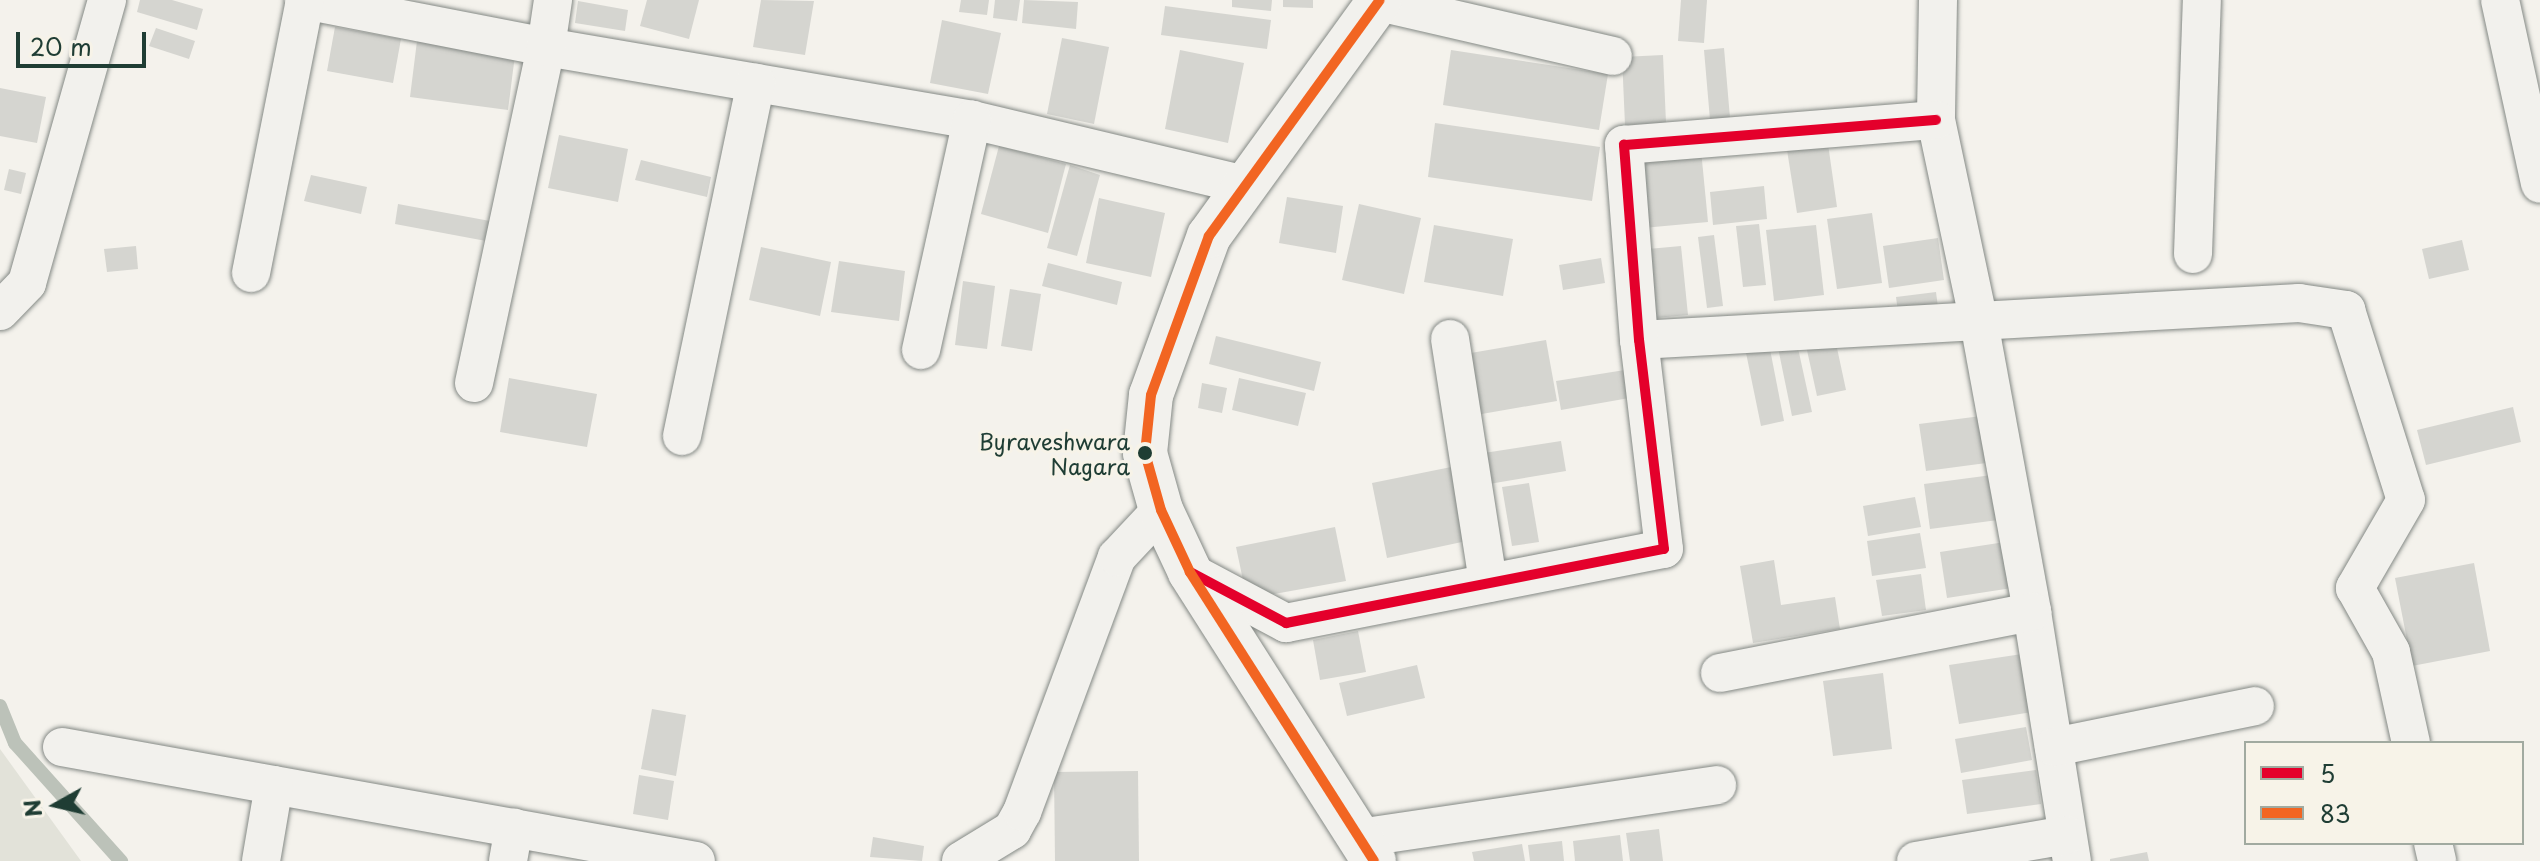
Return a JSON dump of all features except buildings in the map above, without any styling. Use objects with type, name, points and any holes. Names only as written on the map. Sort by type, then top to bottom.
[{"type":"street","points":[[0,311],[27,283],[107,0]]},
{"type":"street","points":[[251,273],[305,0],[546,47],[972,120],[1245,185]]},
{"type":"street","points":[[474,383],[546,47],[553,0]]},
{"type":"street","points":[[1916,861],[2069,848],[2032,612],[1979,322],[1936,120],[1938,0]]},
{"type":"street","points":[[2193,254],[2202,0]]},
{"type":"street","points":[[2500,0],[2540,184]]},
{"type":"street","points":[[1613,56],[1379,1],[1209,236],[1151,395],[1145,453],[1161,510],[1190,572],[1367,849],[1717,785]]},
{"type":"street","points":[[682,436],[756,83]]},
{"type":"street","points":[[921,350],[972,120]]},
{"type":"street","points":[[1190,572],[1286,623],[1664,549],[1639,340],[1624,145],[1936,120]]},
{"type":"street","points":[[1639,340],[2299,303],[2346,310],[2406,500],[2355,588],[2391,652],[2411,741]]},
{"type":"street","points":[[1450,339],[1488,583]]},
{"type":"street","points":[[961,861],[1015,846],[1022,812],[1117,557],[1161,510]]},
{"type":"street","points":[[1720,673],[2032,612]]},
{"type":"street","points":[[2054,747],[2255,706]]},
{"type":"street","points":[[62,747],[274,785],[511,845],[696,861]]},
{"type":"street","points":[[261,861],[274,785]]},
{"type":"shaded area","points":[[0,749],[81,861],[0,861]]},
{"type":"waterway","points":[[0,706],[15,743],[121,861]]},
{"type":"transit line","name":"83","points":[[1374,861],[1190,572],[1161,510],[1145,453],[1151,395],[1209,236],[1380,0]]},
{"type":"transit line","name":"5","points":[[1190,572],[1286,623],[1664,549],[1639,340],[1624,145],[1936,120]]},
{"type":"place","name":"Byraveshwara Nagara","points":[[1145,453]]}]
